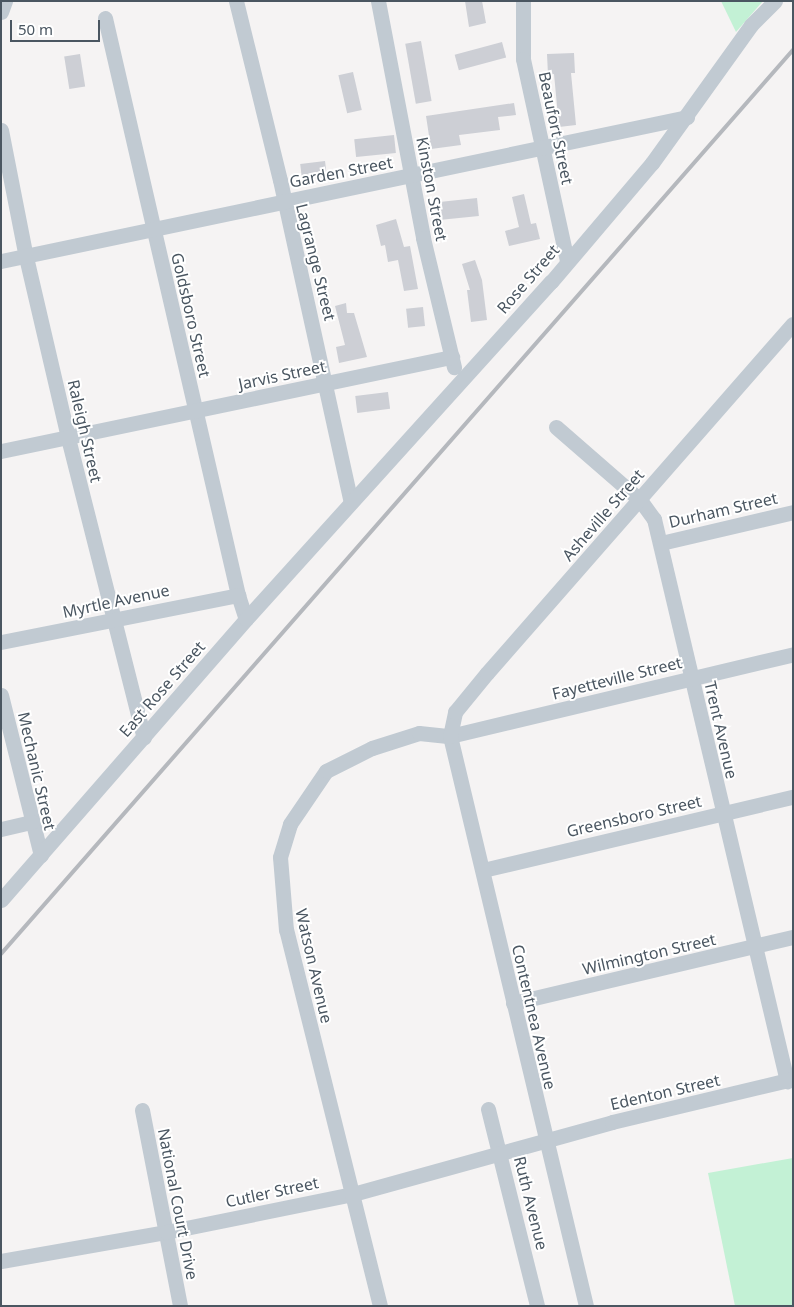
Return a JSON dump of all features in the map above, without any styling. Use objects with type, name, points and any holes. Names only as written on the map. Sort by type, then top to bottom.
[{"type":"street","points":[[1,12],[5,1]]},
{"type":"street","name":"Lagrange Street","points":[[236,1],[352,502]]},
{"type":"street","name":"Kinston Street","points":[[378,1],[411,176],[458,382]]},
{"type":"street","name":"Beaufort Street","points":[[523,1],[523,59],[567,261]]},
{"type":"street","name":"Rose Street","points":[[352,502],[640,178],[759,15],[775,1]]},
{"type":"street","name":"Goldsboro Street","points":[[105,18],[238,595],[246,618]]},
{"type":"street","name":"Garden Street","points":[[1,261],[283,201],[542,149],[686,117]]},
{"type":"street","name":"Raleigh Street","points":[[1,130],[26,257],[68,438],[112,619],[144,738]]},
{"type":"street","name":"Asheville Street","points":[[450,736],[455,712],[487,673],[793,324]]},
{"type":"street","name":"Jarvis Street","points":[[1,451],[196,412],[452,357]]},
{"type":"street","name":"Trent Avenue","points":[[556,427],[640,500],[654,519],[755,947],[790,1080]]},
{"type":"street","name":"East Rose Street","points":[[1,900],[144,738],[246,618],[352,502]]},
{"type":"street","name":"Durham Street","points":[[661,543],[793,512]]},
{"type":"street","name":"Myrtle Avenue","points":[[1,642],[238,595]]},
{"type":"street","name":"Fayetteville Street","points":[[450,736],[793,654]]},
{"type":"street","name":"Mechanic Street","points":[[1,695],[41,855]]},
{"type":"street","name":"Watson Avenue","points":[[380,1306],[286,930],[280,857],[290,824],[326,771],[372,748],[419,733],[450,736]]},
{"type":"street","name":"Contentnea Avenue","points":[[450,736],[586,1306]]},
{"type":"street","name":"Greensboro Street","points":[[483,870],[793,798]]},
{"type":"street","points":[[1,829],[32,822]]},
{"type":"street","name":"Wilmington Street","points":[[513,1004],[793,937]]},
{"type":"street","name":"Edenton Street","points":[[546,1142],[612,1122],[790,1080]]},
{"type":"street","name":"Ruth Avenue","points":[[488,1109],[537,1306]]},
{"type":"street","name":"National Court Drive","points":[[142,1110],[180,1306]]},
{"type":"street","name":"Cutler Street","points":[[1,1261],[166,1232],[353,1194],[500,1152],[546,1142]]},
{"type":"green space","points":[[721,1],[763,1],[736,32]]},
{"type":"green space","points":[[793,1158],[793,1306],[735,1306],[708,1173]]},
{"type":"building","points":[[465,1],[482,1],[486,23],[469,27]]},
{"type":"building","points":[[421,41],[432,101],[416,104],[405,44]]},
{"type":"building","points":[[502,42],[506,57],[459,70],[455,55]]},
{"type":"building","points":[[574,53],[575,73],[571,73],[576,125],[559,127],[554,74],[548,75],[547,54]]},
{"type":"building","points":[[80,54],[85,87],[69,89],[64,57]]},
{"type":"building","points":[[353,72],[362,110],[347,113],[338,75]]},
{"type":"building","points":[[514,103],[516,115],[498,117],[500,130],[459,135],[461,145],[431,149],[426,116]]},
{"type":"building","points":[[394,135],[396,153],[356,157],[354,139]]},
{"type":"building","points":[[325,161],[327,177],[302,180],[300,164]]},
{"type":"building","points":[[524,194],[531,224],[536,223],[540,239],[509,246],[505,231],[519,227],[512,197]]},
{"type":"building","points":[[477,198],[479,216],[439,220],[437,202]]},
{"type":"building","points":[[396,219],[404,247],[410,246],[418,289],[404,291],[398,260],[388,262],[385,245],[381,246],[376,225]]},
{"type":"building","points":[[475,260],[482,280],[487,320],[471,322],[467,290],[470,290],[462,264]]},
{"type":"building","points":[[346,303],[347,313],[354,313],[367,357],[339,363],[336,347],[345,345],[335,306]]},
{"type":"building","points":[[423,307],[425,326],[408,328],[406,309]]},
{"type":"building","points":[[388,392],[390,409],[357,413],[355,396]]},
{"type":"railway","points":[[1,954],[793,50]]}]
